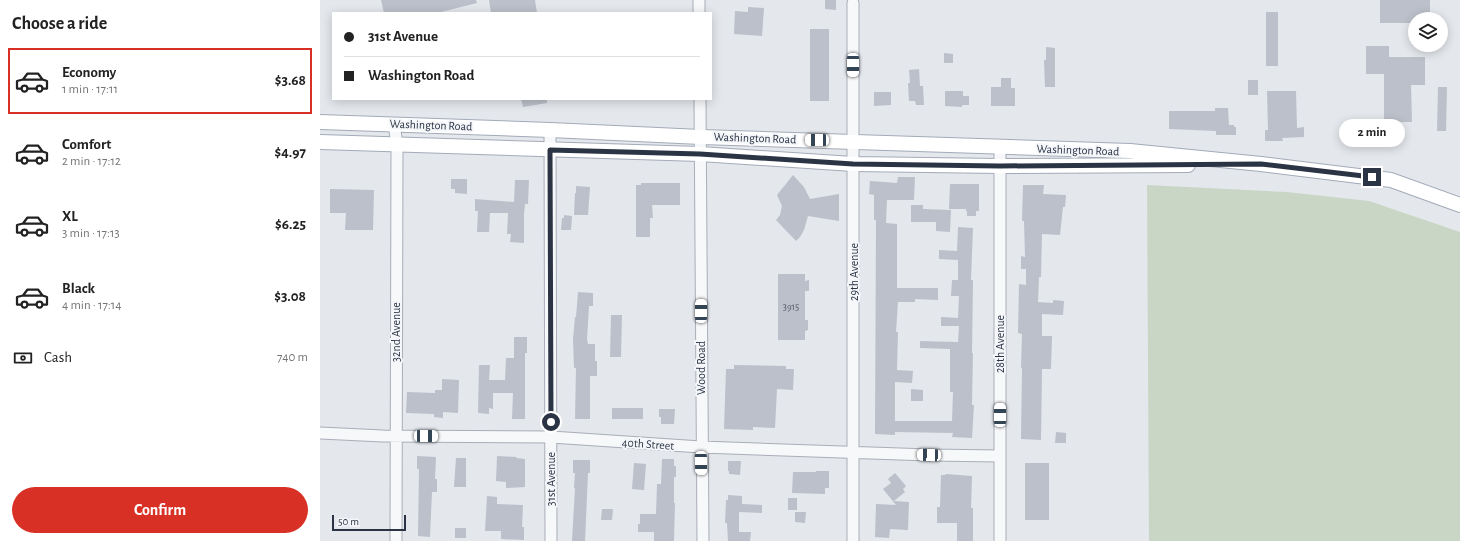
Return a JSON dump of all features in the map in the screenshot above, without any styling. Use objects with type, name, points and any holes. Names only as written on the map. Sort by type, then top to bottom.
[{"type":"main road","name":"Washington Road","points":[[323,122],[701,137],[1130,151],[1261,164],[1391,180],[1460,205]]},
{"type":"main road","points":[[323,122],[323,142]]},
{"type":"main road","name":"Washington Road","points":[[323,142],[700,154],[853,164],[1000,166],[1261,164]]},
{"type":"street","points":[[698,0],[699,12]]},
{"type":"street","name":"29th Avenue","points":[[853,3],[853,541]]},
{"type":"street","name":"Wood Road","points":[[700,100],[701,447],[703,541]]},
{"type":"street","name":"32nd Avenue","points":[[394,124],[397,145],[396,541]]},
{"type":"street","name":"31st Avenue","points":[[550,130],[551,541]]},
{"type":"street","name":"28th Avenue","points":[[1000,147],[1000,541]]},
{"type":"street","name":"40th Street","points":[[320,433],[396,436],[551,437],[701,447],[1000,456]]},
{"type":"green space","points":[[1147,185],[1287,192],[1369,201],[1460,232],[1460,541],[1149,541]]},
{"type":"building","points":[[381,0],[476,0],[477,3],[441,12],[384,12]]},
{"type":"building","points":[[489,0],[535,0],[537,12],[491,12]]},
{"type":"building","points":[[825,0],[836,0],[836,10],[825,9]]},
{"type":"building","points":[[1380,0],[1430,0],[1430,12],[1408,12],[1408,23],[1380,23]]},
{"type":"building","points":[[748,7],[764,8],[762,36],[734,34],[735,11],[748,12]]},
{"type":"building","points":[[1266,12],[1278,12],[1278,66],[1266,66]]},
{"type":"building","points":[[810,29],[829,29],[829,101],[810,101]]},
{"type":"building","points":[[1366,46],[1389,46],[1389,57],[1425,57],[1425,85],[1411,85],[1412,122],[1384,122],[1384,74],[1366,74]]},
{"type":"building","points":[[1046,47],[1055,48],[1055,87],[1045,87],[1044,60],[1046,60]]},
{"type":"building","points":[[944,53],[953,54],[953,63],[944,63]]},
{"type":"building","points":[[919,69],[920,86],[923,86],[924,105],[916,105],[915,101],[909,101],[909,70]]},
{"type":"building","points":[[1001,78],[1011,78],[1011,88],[1015,88],[1015,106],[991,106],[991,87],[1001,87]]},
{"type":"building","points":[[1248,80],[1258,80],[1258,95],[1248,95]]},
{"type":"building","points":[[1438,87],[1447,87],[1446,131],[1437,131]]},
{"type":"building","points":[[945,91],[963,91],[963,96],[969,96],[969,105],[962,105],[962,107],[945,106]]},
{"type":"building","points":[[1267,91],[1296,91],[1297,128],[1304,127],[1304,137],[1282,138],[1283,141],[1265,141],[1265,130],[1268,130]]},
{"type":"building","points":[[874,92],[891,92],[891,105],[874,106]]},
{"type":"building","points":[[521,100],[547,100],[547,103],[523,107]]},
{"type":"building","points":[[1215,108],[1228,108],[1229,125],[1234,125],[1234,127],[1236,127],[1236,135],[1216,135],[1216,131],[1169,129],[1169,111],[1215,111]]},
{"type":"building","points":[[793,175],[804,187],[810,199],[839,194],[839,221],[808,216],[804,230],[796,241],[776,220],[780,215],[782,206],[777,195]]},
{"type":"building","points":[[898,177],[915,177],[914,200],[887,200],[886,223],[897,224],[897,288],[938,288],[938,300],[915,299],[915,302],[898,302],[896,332],[898,332],[897,370],[913,371],[912,383],[895,382],[895,421],[952,421],[953,392],[950,392],[950,349],[920,348],[920,341],[958,342],[959,326],[941,326],[941,317],[958,318],[959,296],[951,296],[952,280],[958,280],[958,260],[939,259],[939,250],[957,251],[958,227],[973,228],[971,280],[973,280],[972,405],[974,405],[972,438],[952,437],[953,433],[895,432],[895,435],[875,434],[876,220],[874,220],[874,195],[869,194],[870,181],[897,183]]},
{"type":"building","points":[[451,179],[467,179],[467,194],[455,193],[455,189],[451,189]]},
{"type":"building","points":[[515,180],[529,180],[528,204],[525,204],[524,214],[524,243],[510,242],[511,234],[507,234],[508,213],[490,213],[489,232],[477,232],[478,211],[475,211],[475,199],[514,202]]},
{"type":"building","points":[[641,183],[680,183],[680,205],[652,205],[653,218],[650,218],[650,237],[636,237],[636,185],[641,185]]},
{"type":"building","points":[[950,184],[979,184],[979,211],[976,211],[976,216],[967,216],[966,209],[949,209]]},
{"type":"building","points":[[1023,185],[1044,185],[1043,194],[1066,195],[1060,235],[1042,234],[1041,277],[1039,277],[1038,302],[1053,303],[1053,300],[1064,301],[1063,315],[1042,314],[1042,336],[1052,336],[1051,369],[1042,369],[1041,440],[1021,439],[1022,334],[1018,333],[1019,284],[1026,285],[1026,269],[1021,269],[1021,256],[1025,257],[1024,221],[1022,221]]},
{"type":"building","points":[[576,186],[590,187],[588,215],[574,215]]},
{"type":"building","points":[[330,189],[374,190],[373,230],[345,230],[346,213],[330,213]]},
{"type":"building","points":[[911,205],[923,205],[923,209],[951,210],[950,232],[936,231],[936,222],[911,222]]},
{"type":"building","points":[[564,215],[572,216],[571,230],[561,230],[562,218],[564,218]]},
{"type":"building","points":[[778,274],[805,274],[805,281],[809,280],[809,291],[805,291],[805,320],[808,320],[808,330],[805,331],[805,340],[778,340]]},
{"type":"building","points":[[578,292],[593,293],[593,306],[589,306],[587,339],[588,344],[595,344],[597,376],[590,376],[590,419],[575,419],[576,368],[574,368],[573,339]]},
{"type":"building","points":[[611,315],[622,315],[621,357],[610,357]]},
{"type":"building","points":[[514,337],[527,337],[527,353],[525,353],[525,419],[512,419],[513,393],[493,393],[493,409],[489,408],[489,414],[478,413],[479,365],[490,365],[489,380],[505,380],[506,358],[514,358]]},
{"type":"building","points":[[734,365],[786,366],[786,369],[794,369],[793,390],[777,389],[775,428],[753,427],[753,430],[724,429],[726,369],[734,369]]},
{"type":"building","points":[[442,379],[459,380],[458,413],[443,412],[443,418],[434,417],[434,414],[406,413],[407,392],[435,393],[435,390],[442,390]]},
{"type":"building","points":[[911,389],[923,390],[923,401],[911,401]]},
{"type":"building","points":[[612,408],[643,408],[643,419],[612,419]]},
{"type":"building","points":[[659,409],[675,409],[674,424],[661,424]]},
{"type":"building","points":[[1056,432],[1066,433],[1066,443],[1055,443]]},
{"type":"building","points":[[417,456],[436,457],[435,479],[437,479],[437,492],[432,492],[430,537],[418,536],[419,469],[417,469]]},
{"type":"building","points":[[497,456],[525,459],[525,487],[506,488],[506,482],[496,481]]},
{"type":"building","points":[[456,458],[466,458],[466,487],[454,487]]},
{"type":"building","points":[[662,459],[674,459],[674,466],[676,466],[676,477],[674,477],[674,541],[654,541],[654,532],[638,532],[640,514],[656,514],[657,484],[661,484]]},
{"type":"building","points":[[573,460],[590,460],[585,541],[572,541],[575,488]]},
{"type":"building","points":[[728,461],[741,461],[740,475],[729,474]]},
{"type":"building","points":[[634,463],[646,464],[644,490],[632,489]]},
{"type":"building","points":[[1025,463],[1049,463],[1049,520],[1025,520]]},
{"type":"building","points":[[829,471],[829,488],[825,488],[825,494],[792,493],[793,472]]},
{"type":"building","points":[[895,473],[906,486],[903,489],[905,492],[894,501],[909,502],[908,530],[890,529],[889,538],[875,537],[876,504],[896,505],[883,489],[891,483],[888,479]]},
{"type":"building","points":[[941,475],[972,476],[971,508],[973,508],[973,541],[957,541],[957,523],[937,523],[937,507],[940,507]]},
{"type":"building","points":[[728,495],[742,496],[742,504],[762,505],[762,513],[739,512],[739,532],[751,532],[750,541],[728,541],[727,523],[725,523],[726,500],[728,500]]},
{"type":"building","points":[[487,496],[497,497],[497,504],[523,505],[522,527],[524,527],[524,540],[501,539],[501,531],[485,531]]},
{"type":"building","points":[[788,498],[797,498],[797,510],[788,510]]},
{"type":"building","points":[[602,509],[613,509],[612,520],[601,520]]},
{"type":"building","points":[[795,512],[806,512],[805,523],[795,522]]},
{"type":"building","points":[[455,528],[466,528],[466,538],[455,538]]},
{"type":"route","points":[[551,422],[550,150],[700,154],[853,164],[1000,166],[1261,164],[1372,177]]}]
